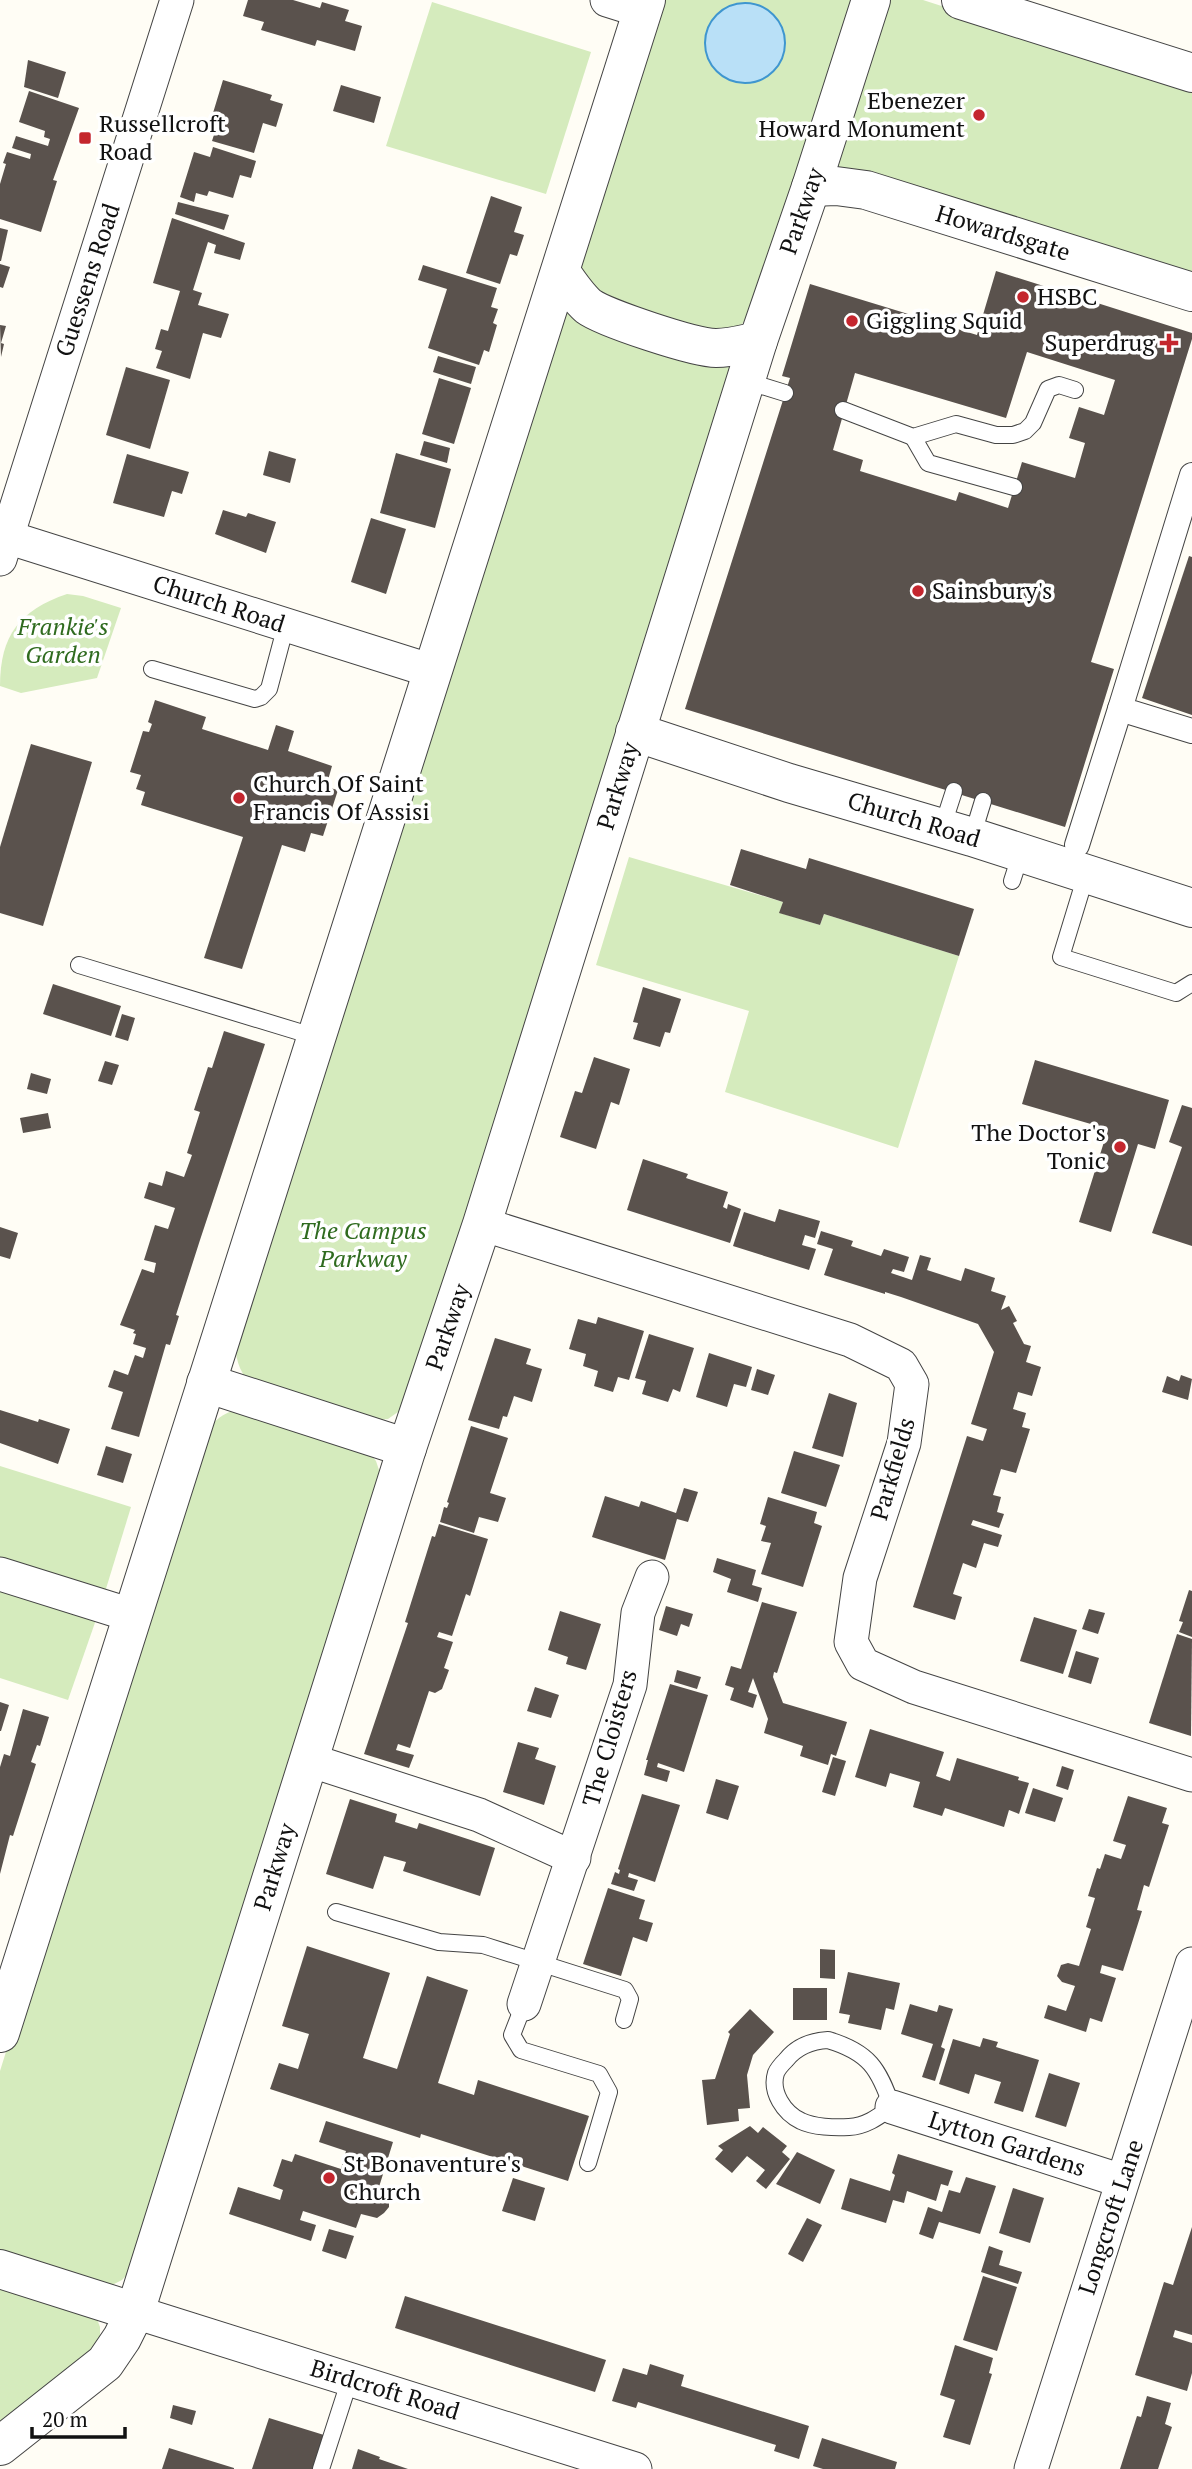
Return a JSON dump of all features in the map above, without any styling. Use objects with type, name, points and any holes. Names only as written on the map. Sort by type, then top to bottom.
[{"type":"street","name":"Guessens Road","points":[[4,548],[177,0]]},
{"type":"street","points":[[0,2033],[644,6],[607,0]]},
{"type":"street","name":"Parkway","points":[[0,2446],[105,2363],[135,2312],[407,1448],[482,1224],[758,341],[871,0]]},
{"type":"street","points":[[961,0],[1192,73]]},
{"type":"street","name":"Howardsgate","points":[[811,187],[836,186],[866,190],[1192,292]]},
{"type":"street","points":[[561,272],[577,295],[589,307],[604,315],[699,346],[733,346],[758,341]]},
{"type":"street","points":[[1081,860],[1120,709],[1192,475]]},
{"type":"street","name":"Church Road","points":[[4,548],[286,625],[432,671]]},
{"type":"street","points":[[1120,709],[1192,731]]},
{"type":"street","name":"Church Road","points":[[635,732],[789,783],[957,832],[1016,867],[1081,860],[1191,904]]},
{"type":"street","name":"Parkfields","points":[[482,1224],[850,1340],[901,1365],[912,1384],[904,1443],[860,1578],[854,1612],[851,1642],[863,1664],[914,1687],[1192,1775]]},
{"type":"street","points":[[206,1382],[407,1448]]},
{"type":"street","points":[[0,1574],[131,1615]]},
{"type":"street","name":"The Cloisters","points":[[524,2004],[630,1685],[638,1614],[652,1577]]},
{"type":"street","points":[[309,1760],[479,1815],[574,1858]]},
{"type":"street","name":"Longcroft Lane","points":[[1031,2469],[1192,1964]]},
{"type":"street","name":"Lytton Gardens","points":[[892,2108],[1122,2181]]},
{"type":"street","points":[[0,2270],[135,2312]]},
{"type":"street","name":"Birdcroft Road","points":[[135,2312],[635,2469]]},
{"type":"lane","points":[[746,381],[785,393]]},
{"type":"lane","points":[[843,410],[912,436],[956,424],[996,435],[1013,436],[1025,431],[1033,423],[1048,389],[1059,385],[1075,390]]},
{"type":"lane","points":[[912,436],[928,463],[1014,487]]},
{"type":"lane","points":[[152,669],[255,699],[269,689],[286,625]]},
{"type":"lane","points":[[954,791],[957,832]]},
{"type":"lane","points":[[957,832],[983,801]]},
{"type":"lane","points":[[1081,860],[1061,957],[1176,993],[1192,984]]},
{"type":"lane","points":[[79,965],[316,1037]]},
{"type":"lane","points":[[337,1912],[439,1942],[483,1945],[625,1990],[630,1999],[624,2020]]},
{"type":"lane","points":[[524,2004],[512,2035],[521,2050],[599,2074],[609,2092],[587,2163]]},
{"type":"lane","points":[[828,2040],[840,2043],[873,2063],[892,2108],[871,2122],[850,2127],[802,2122],[785,2110],[775,2091],[776,2072],[792,2053],[812,2041],[828,2040]]},
{"type":"lane","points":[[321,2469],[350,2379]]},
{"type":"green space","points":[[660,0],[855,0],[757,305],[742,324],[726,333],[605,303],[579,265]]},
{"type":"green space","points":[[887,0],[923,0],[1192,87],[1192,283],[829,174]]},
{"type":"green space","points":[[432,2],[591,52],[546,194],[386,146]]},
{"type":"green space","name":"The Campus Parkway","points":[[560,309],[738,361],[405,1407],[388,1419],[367,1421],[251,1385],[238,1363],[235,1338]]},
{"type":"green space","name":"Frankie's Garden","points":[[67,594],[121,608],[97,678],[21,693],[0,686],[4,652],[16,627],[37,608]]},
{"type":"green space","points":[[629,857],[783,902],[780,913],[820,925],[824,914],[959,956],[898,1148],[725,1092],[749,1011],[596,965]]},
{"type":"green space","points":[[235,1410],[367,1450],[376,1461],[382,1479],[136,2265],[122,2280],[110,2286],[0,2257],[0,2071],[197,1445],[213,1423]]},
{"type":"green space","points":[[0,1466],[131,1507],[105,1592],[0,1567]]},
{"type":"green space","points":[[0,1580],[98,1614],[68,1700],[0,1678]]},
{"type":"green space","points":[[0,2282],[97,2319],[100,2327],[100,2347],[0,2428]]},
{"type":"water","points":[[745,3],[760,6],[773,15],[782,28],[785,43],[782,58],[773,71],[760,80],[745,83],[730,80],[717,71],[708,58],[705,43],[708,28],[717,15],[730,6]]},
{"type":"building","points":[[248,0],[293,0],[320,8],[322,2],[349,10],[345,21],[362,26],[355,51],[317,40],[315,46],[261,30],[264,22],[243,16]]},
{"type":"building","points":[[28,60],[66,72],[58,98],[24,87]]},
{"type":"building","points":[[223,80],[272,95],[270,100],[283,104],[276,127],[263,123],[254,153],[212,141],[220,116],[213,113]]},
{"type":"building","points":[[341,85],[381,97],[374,123],[333,111]]},
{"type":"building","points":[[29,91],[79,108],[53,180],[57,181],[41,232],[0,219],[0,184],[7,152],[30,159],[31,154],[12,148],[16,136],[48,146],[50,139],[44,137],[45,131],[19,122]]},
{"type":"building","points":[[213,147],[256,161],[251,178],[240,175],[233,198],[209,191],[207,196],[196,193],[194,202],[180,197],[194,152],[210,157]]},
{"type":"building","points":[[491,196],[522,207],[514,232],[524,235],[517,256],[510,254],[500,284],[466,273]]},
{"type":"building","points":[[178,202],[229,215],[224,230],[175,214]]},
{"type":"building","points":[[172,218],[245,243],[240,260],[214,253],[216,245],[208,242],[193,290],[202,293],[198,305],[229,314],[221,338],[203,333],[190,379],[156,368],[162,351],[155,349],[161,329],[168,331],[180,291],[153,283]]},
{"type":"building","points":[[0,228],[8,230],[1,261],[0,261]]},
{"type":"building","points":[[0,264],[10,267],[3,288],[0,287]]},
{"type":"building","points":[[423,265],[497,288],[491,307],[498,309],[493,323],[497,325],[489,352],[484,350],[479,365],[428,348],[447,289],[418,280]]},
{"type":"building","name":"Sainsbury's","points":[[996,271],[1192,333],[1091,662],[1114,669],[1065,827],[685,709],[790,378],[782,376],[810,284],[977,335]],"holes":[[[1027,352],[1115,380],[1104,415],[1079,407],[1069,438],[1085,443],[1075,478],[1022,462],[1008,508],[959,492],[956,501],[860,471],[863,460],[833,450],[855,373],[1006,418]]]},
{"type":"building","points":[[0,325],[6,326],[1,343],[4,344],[1,357]]},
{"type":"building","points":[[438,356],[476,367],[471,384],[433,372]]},
{"type":"building","points":[[126,367],[170,380],[150,449],[106,435]]},
{"type":"building","points":[[439,378],[471,388],[454,444],[422,434]]},
{"type":"building","points":[[424,441],[450,448],[447,463],[420,455]]},
{"type":"building","points":[[269,451],[296,459],[290,483],[263,475]]},
{"type":"building","points":[[396,453],[451,469],[435,528],[380,513]]},
{"type":"building","points":[[127,454],[189,472],[182,494],[172,491],[164,517],[113,503]]},
{"type":"building","points":[[223,510],[246,517],[248,513],[276,522],[266,553],[215,534]]},
{"type":"building","points":[[371,518],[406,529],[386,594],[351,582]]},
{"type":"building","points":[[1189,556],[1192,557],[1192,715],[1142,698]]},
{"type":"building","name":"Church Of Saint Francis Of Assisi","points":[[155,700],[206,717],[202,729],[268,750],[276,725],[294,731],[288,751],[332,766],[326,787],[338,790],[323,836],[311,833],[305,852],[282,845],[242,969],[204,958],[243,837],[141,805],[145,792],[136,789],[141,775],[130,772],[143,731],[149,732],[152,724],[148,722]]},
{"type":"building","points":[[31,744],[92,762],[43,926],[0,913],[0,847]]},
{"type":"building","points":[[741,849],[806,869],[809,858],[974,909],[959,956],[824,914],[820,925],[779,913],[783,902],[730,885]]},
{"type":"building","points":[[53,984],[121,1006],[111,1036],[43,1014]]},
{"type":"building","points":[[643,987],[681,999],[670,1033],[665,1032],[660,1047],[633,1039],[638,1023],[633,1022]]},
{"type":"building","points":[[122,1014],[135,1018],[128,1041],[115,1037]]},
{"type":"building","points":[[224,1031],[265,1044],[176,1315],[179,1316],[170,1345],[166,1344],[139,1437],[111,1429],[123,1392],[108,1387],[114,1370],[128,1375],[135,1355],[143,1358],[146,1348],[133,1344],[135,1330],[120,1325],[142,1269],[154,1273],[156,1263],[144,1260],[155,1225],[168,1229],[175,1208],[144,1198],[149,1182],[162,1186],[166,1171],[184,1177],[192,1155],[187,1153],[200,1112],[194,1110],[208,1067],[212,1068]]},
{"type":"building","points":[[594,1057],[630,1069],[619,1105],[611,1102],[596,1149],[560,1137],[575,1091],[582,1093]]},
{"type":"building","name":"The Doctor's Tonic","points":[[1035,1060],[1169,1100],[1155,1149],[1138,1144],[1111,1232],[1079,1222],[1108,1129],[1022,1104]]},
{"type":"building","points":[[105,1061],[119,1065],[112,1085],[98,1081]]},
{"type":"building","points":[[31,1073],[51,1079],[47,1094],[27,1089]]},
{"type":"building","points":[[1182,1105],[1192,1108],[1192,1246],[1152,1233],[1182,1147],[1169,1142]]},
{"type":"building","points":[[48,1113],[51,1128],[23,1133],[20,1118]]},
{"type":"building","points":[[643,1159],[688,1174],[686,1178],[728,1192],[723,1207],[727,1209],[728,1204],[741,1209],[730,1243],[627,1210]]},
{"type":"building","points":[[779,1209],[820,1221],[815,1238],[805,1235],[802,1245],[816,1249],[809,1270],[733,1246],[744,1212],[775,1222]]},
{"type":"building","points":[[0,1227],[18,1233],[10,1259],[0,1256]]},
{"type":"building","points":[[821,1231],[853,1241],[851,1246],[881,1256],[884,1249],[909,1257],[904,1272],[893,1269],[891,1273],[912,1280],[920,1255],[931,1258],[927,1270],[961,1281],[965,1268],[995,1278],[991,1291],[1006,1296],[1001,1310],[1009,1306],[1017,1321],[1013,1323],[1024,1344],[1031,1346],[1026,1362],[1041,1367],[1032,1396],[1018,1392],[1013,1409],[1026,1413],[1022,1427],[1030,1429],[1016,1473],[1001,1469],[993,1495],[1001,1497],[997,1512],[1004,1514],[999,1528],[973,1520],[971,1525],[1002,1535],[998,1547],[984,1543],[976,1568],[963,1563],[953,1594],[962,1597],[955,1620],[913,1607],[967,1436],[983,1441],[987,1429],[971,1424],[994,1352],[978,1324],[901,1297],[824,1275],[833,1249],[817,1244]]},
{"type":"building","points":[[598,1317],[644,1331],[629,1380],[618,1377],[613,1392],[594,1386],[598,1371],[583,1366],[586,1354],[569,1349],[578,1319],[596,1324]]},
{"type":"building","points":[[649,1334],[694,1348],[680,1392],[673,1389],[668,1402],[642,1394],[646,1381],[635,1378]]},
{"type":"building","points":[[495,1338],[531,1349],[526,1364],[542,1369],[532,1402],[514,1396],[507,1417],[503,1416],[499,1429],[468,1420]]},
{"type":"building","points":[[709,1353],[752,1367],[746,1387],[734,1384],[727,1407],[696,1397]]},
{"type":"building","points":[[757,1369],[775,1375],[768,1395],[751,1390]]},
{"type":"building","points":[[1181,1375],[1192,1379],[1188,1400],[1162,1392],[1167,1376],[1179,1381]]},
{"type":"building","points":[[829,1393],[857,1403],[843,1457],[812,1448]]},
{"type":"building","points":[[0,1410],[70,1429],[58,1464],[0,1443]]},
{"type":"building","points":[[471,1426],[508,1438],[490,1493],[506,1498],[498,1522],[479,1517],[474,1533],[440,1522],[444,1507],[447,1508],[449,1503],[447,1502]]},
{"type":"building","points":[[106,1446],[132,1454],[123,1483],[97,1475]]},
{"type":"building","points":[[794,1451],[840,1465],[826,1507],[781,1493]]},
{"type":"building","points":[[684,1488],[698,1492],[688,1522],[677,1519],[665,1560],[592,1537],[605,1496],[639,1507],[641,1501],[676,1513]]},
{"type":"building","points":[[768,1497],[817,1512],[814,1523],[822,1526],[803,1587],[761,1574],[771,1543],[761,1541],[766,1526],[760,1524]]},
{"type":"building","points":[[439,1524],[488,1539],[470,1596],[466,1594],[452,1636],[439,1632],[437,1637],[453,1642],[444,1668],[449,1670],[442,1689],[435,1693],[429,1691],[410,1748],[398,1744],[396,1750],[414,1755],[409,1768],[364,1754],[408,1623],[405,1622],[432,1536],[435,1537]]},
{"type":"building","points":[[717,1558],[756,1570],[752,1585],[762,1588],[758,1602],[727,1592],[731,1579],[713,1572]]},
{"type":"building","points":[[1189,1590],[1192,1591],[1192,1637],[1179,1632],[1183,1622],[1179,1621]]},
{"type":"building","points":[[762,1602],[797,1612],[777,1673],[774,1672],[773,1677],[783,1703],[847,1722],[836,1756],[831,1754],[828,1765],[800,1756],[803,1746],[764,1733],[768,1719],[753,1678],[748,1692],[757,1695],[753,1708],[730,1700],[734,1688],[725,1685],[731,1666],[741,1669]]},
{"type":"building","points":[[666,1606],[693,1614],[689,1627],[681,1624],[677,1636],[659,1630]]},
{"type":"building","points":[[1089,1609],[1105,1613],[1098,1634],[1082,1629]]},
{"type":"building","points":[[560,1611],[601,1624],[586,1670],[566,1664],[568,1657],[548,1650]]},
{"type":"building","points":[[1034,1617],[1077,1630],[1063,1674],[1020,1661]]},
{"type":"building","points":[[1177,1634],[1192,1639],[1191,1736],[1149,1723]]},
{"type":"building","points":[[1076,1651],[1099,1658],[1091,1684],[1068,1677]]},
{"type":"building","points":[[677,1670],[701,1677],[697,1689],[674,1682]]},
{"type":"building","points":[[670,1684],[708,1695],[684,1772],[658,1763],[657,1767],[670,1771],[667,1782],[644,1775],[646,1760]]},
{"type":"building","points":[[535,1687],[559,1695],[551,1718],[527,1711]]},
{"type":"building","points":[[0,1702],[9,1705],[1,1731],[0,1731]]},
{"type":"building","points":[[23,1709],[49,1717],[40,1746],[37,1745],[31,1762],[36,1764],[13,1836],[10,1835],[0,1874],[0,1767],[4,1754],[10,1756]]},
{"type":"building","points":[[870,1729],[944,1752],[936,1776],[950,1781],[957,1758],[1019,1777],[1018,1780],[1029,1783],[1019,1814],[1009,1810],[1004,1827],[945,1808],[942,1816],[913,1807],[920,1782],[890,1773],[886,1787],[855,1777]]},
{"type":"building","points":[[518,1742],[539,1748],[535,1759],[556,1766],[544,1805],[503,1792]]},
{"type":"building","points":[[833,1757],[846,1761],[835,1796],[822,1792]]},
{"type":"building","points":[[1062,1766],[1074,1770],[1068,1790],[1056,1786]]},
{"type":"building","points":[[716,1779],[739,1786],[728,1820],[706,1813]]},
{"type":"building","points":[[1033,1788],[1063,1798],[1055,1822],[1025,1813]]},
{"type":"building","points":[[642,1794],[680,1805],[655,1882],[629,1873],[628,1877],[638,1880],[634,1891],[611,1884],[615,1872],[619,1874],[618,1869]]},
{"type":"building","points":[[1128,1796],[1167,1808],[1162,1823],[1169,1825],[1149,1887],[1144,1885],[1137,1910],[1142,1911],[1123,1971],[1102,1965],[1100,1973],[1116,1978],[1102,2022],[1090,2018],[1086,2032],[1044,2018],[1048,2005],[1066,2011],[1075,1986],[1062,1982],[1057,1976],[1061,1965],[1068,1963],[1079,1966],[1091,1929],[1086,1927],[1095,1898],[1088,1896],[1097,1868],[1100,1869],[1105,1854],[1121,1859],[1126,1845],[1113,1841]]},
{"type":"building","points":[[350,1799],[397,1814],[395,1822],[417,1829],[419,1823],[495,1848],[480,1896],[403,1871],[406,1862],[384,1856],[373,1889],[326,1874]]},
{"type":"building","points":[[608,1888],[645,1900],[639,1919],[653,1923],[647,1942],[633,1937],[621,1976],[583,1964]]},
{"type":"building","points":[[307,1946],[390,1973],[363,2058],[397,2069],[427,1976],[468,1990],[438,2083],[474,2095],[478,2080],[589,2116],[568,2181],[421,2134],[420,2138],[270,2089],[279,2063],[298,2069],[309,2034],[282,2026]]},
{"type":"building","points":[[820,1949],[835,1950],[835,1979],[820,1978]]},
{"type":"building","points":[[848,1972],[900,1983],[894,2010],[886,2008],[881,2030],[848,2023],[850,2015],[839,2013]]},
{"type":"building","points":[[793,1988],[827,1988],[827,2020],[793,2020]]},
{"type":"building","points":[[910,2004],[937,2012],[939,2005],[953,2009],[941,2047],[945,2049],[935,2081],[922,2077],[933,2044],[901,2034]]},
{"type":"building","points":[[750,2009],[774,2032],[753,2055],[747,2075],[750,2108],[738,2109],[739,2121],[707,2125],[702,2080],[715,2079],[730,2034],[728,2032]]},
{"type":"building","points":[[983,2038],[998,2042],[996,2047],[1039,2060],[1023,2112],[994,2103],[1001,2082],[975,2074],[969,2094],[939,2084],[953,2039],[980,2047]]},
{"type":"building","points":[[1049,2073],[1080,2083],[1066,2127],[1035,2117]]},
{"type":"building","name":"St Bonaventure's Church","points":[[326,2121],[393,2142],[379,2187],[389,2199],[389,2207],[384,2213],[377,2218],[361,2214],[356,2228],[303,2211],[300,2220],[316,2225],[311,2241],[229,2214],[238,2187],[280,2200],[283,2190],[273,2186],[282,2159],[292,2162],[295,2154],[341,2169],[346,2151],[319,2142]]},
{"type":"building","points":[[750,2126],[758,2133],[763,2127],[787,2146],[782,2152],[790,2159],[766,2189],[756,2181],[765,2170],[747,2156],[732,2173],[715,2159],[723,2150],[718,2146]]},
{"type":"building","points":[[797,2152],[835,2170],[820,2204],[776,2184]]},
{"type":"building","points":[[898,2154],[953,2171],[948,2186],[941,2184],[936,2201],[907,2191],[904,2203],[893,2200],[886,2223],[841,2209],[850,2178],[890,2191]]},
{"type":"building","points":[[966,2177],[996,2186],[980,2234],[939,2222],[933,2239],[919,2234],[928,2207],[942,2212],[949,2190],[960,2193]]},
{"type":"building","points":[[513,2178],[545,2188],[535,2221],[502,2211]]},
{"type":"building","points":[[1013,2188],[1044,2198],[1030,2243],[999,2233]]},
{"type":"building","points":[[807,2218],[822,2225],[803,2262],[788,2254]]},
{"type":"building","points":[[1192,2227],[1192,2335],[1175,2330],[1173,2337],[1192,2343],[1192,2373],[1187,2391],[1135,2375],[1164,2282],[1173,2285]]},
{"type":"building","points":[[329,2229],[354,2236],[346,2259],[322,2251]]},
{"type":"building","points":[[989,2246],[1003,2251],[999,2265],[1022,2272],[1018,2284],[981,2272]]},
{"type":"building","points":[[983,2276],[1017,2287],[997,2351],[963,2340]]},
{"type":"building","points":[[405,2296],[606,2360],[595,2392],[395,2328]]},
{"type":"building","points":[[955,2345],[993,2358],[989,2373],[992,2374],[970,2445],[943,2437],[955,2400],[940,2395]]},
{"type":"building","points":[[650,2364],[684,2375],[681,2386],[809,2426],[799,2459],[774,2451],[776,2445],[638,2402],[636,2408],[612,2401],[623,2368],[647,2375]]},
{"type":"building","points":[[1147,2396],[1171,2403],[1165,2424],[1172,2427],[1158,2469],[1120,2469],[1137,2416],[1141,2417]]},
{"type":"building","points":[[173,2405],[196,2411],[192,2425],[170,2418]]},
{"type":"building","points":[[269,2418],[324,2435],[314,2469],[252,2469]]},
{"type":"building","points":[[822,2438],[897,2462],[895,2469],[823,2469],[813,2466]]},
{"type":"building","points":[[169,2448],[234,2468],[234,2469],[162,2469]]},
{"type":"building","points":[[358,2449],[380,2457],[379,2459],[408,2469],[352,2469]]},
{"type":"place","name":"Ebenezer Howard Monument","points":[[979,115]]},
{"type":"place","name":"Russellcroft Road","points":[[85,138]]},
{"type":"place","name":"HSBC","points":[[1023,297]]},
{"type":"place","name":"Giggling Squid","points":[[852,321]]},
{"type":"place","name":"Superdrug","points":[[1169,343]]},
{"type":"place","name":"Sainsbury's","points":[[918,591]]},
{"type":"place","name":"Church Of Saint Francis Of Assisi","points":[[239,798]]},
{"type":"place","name":"The Doctor's Tonic","points":[[1120,1147]]},
{"type":"place","name":"St Bonaventure's Church","points":[[329,2178]]}]
